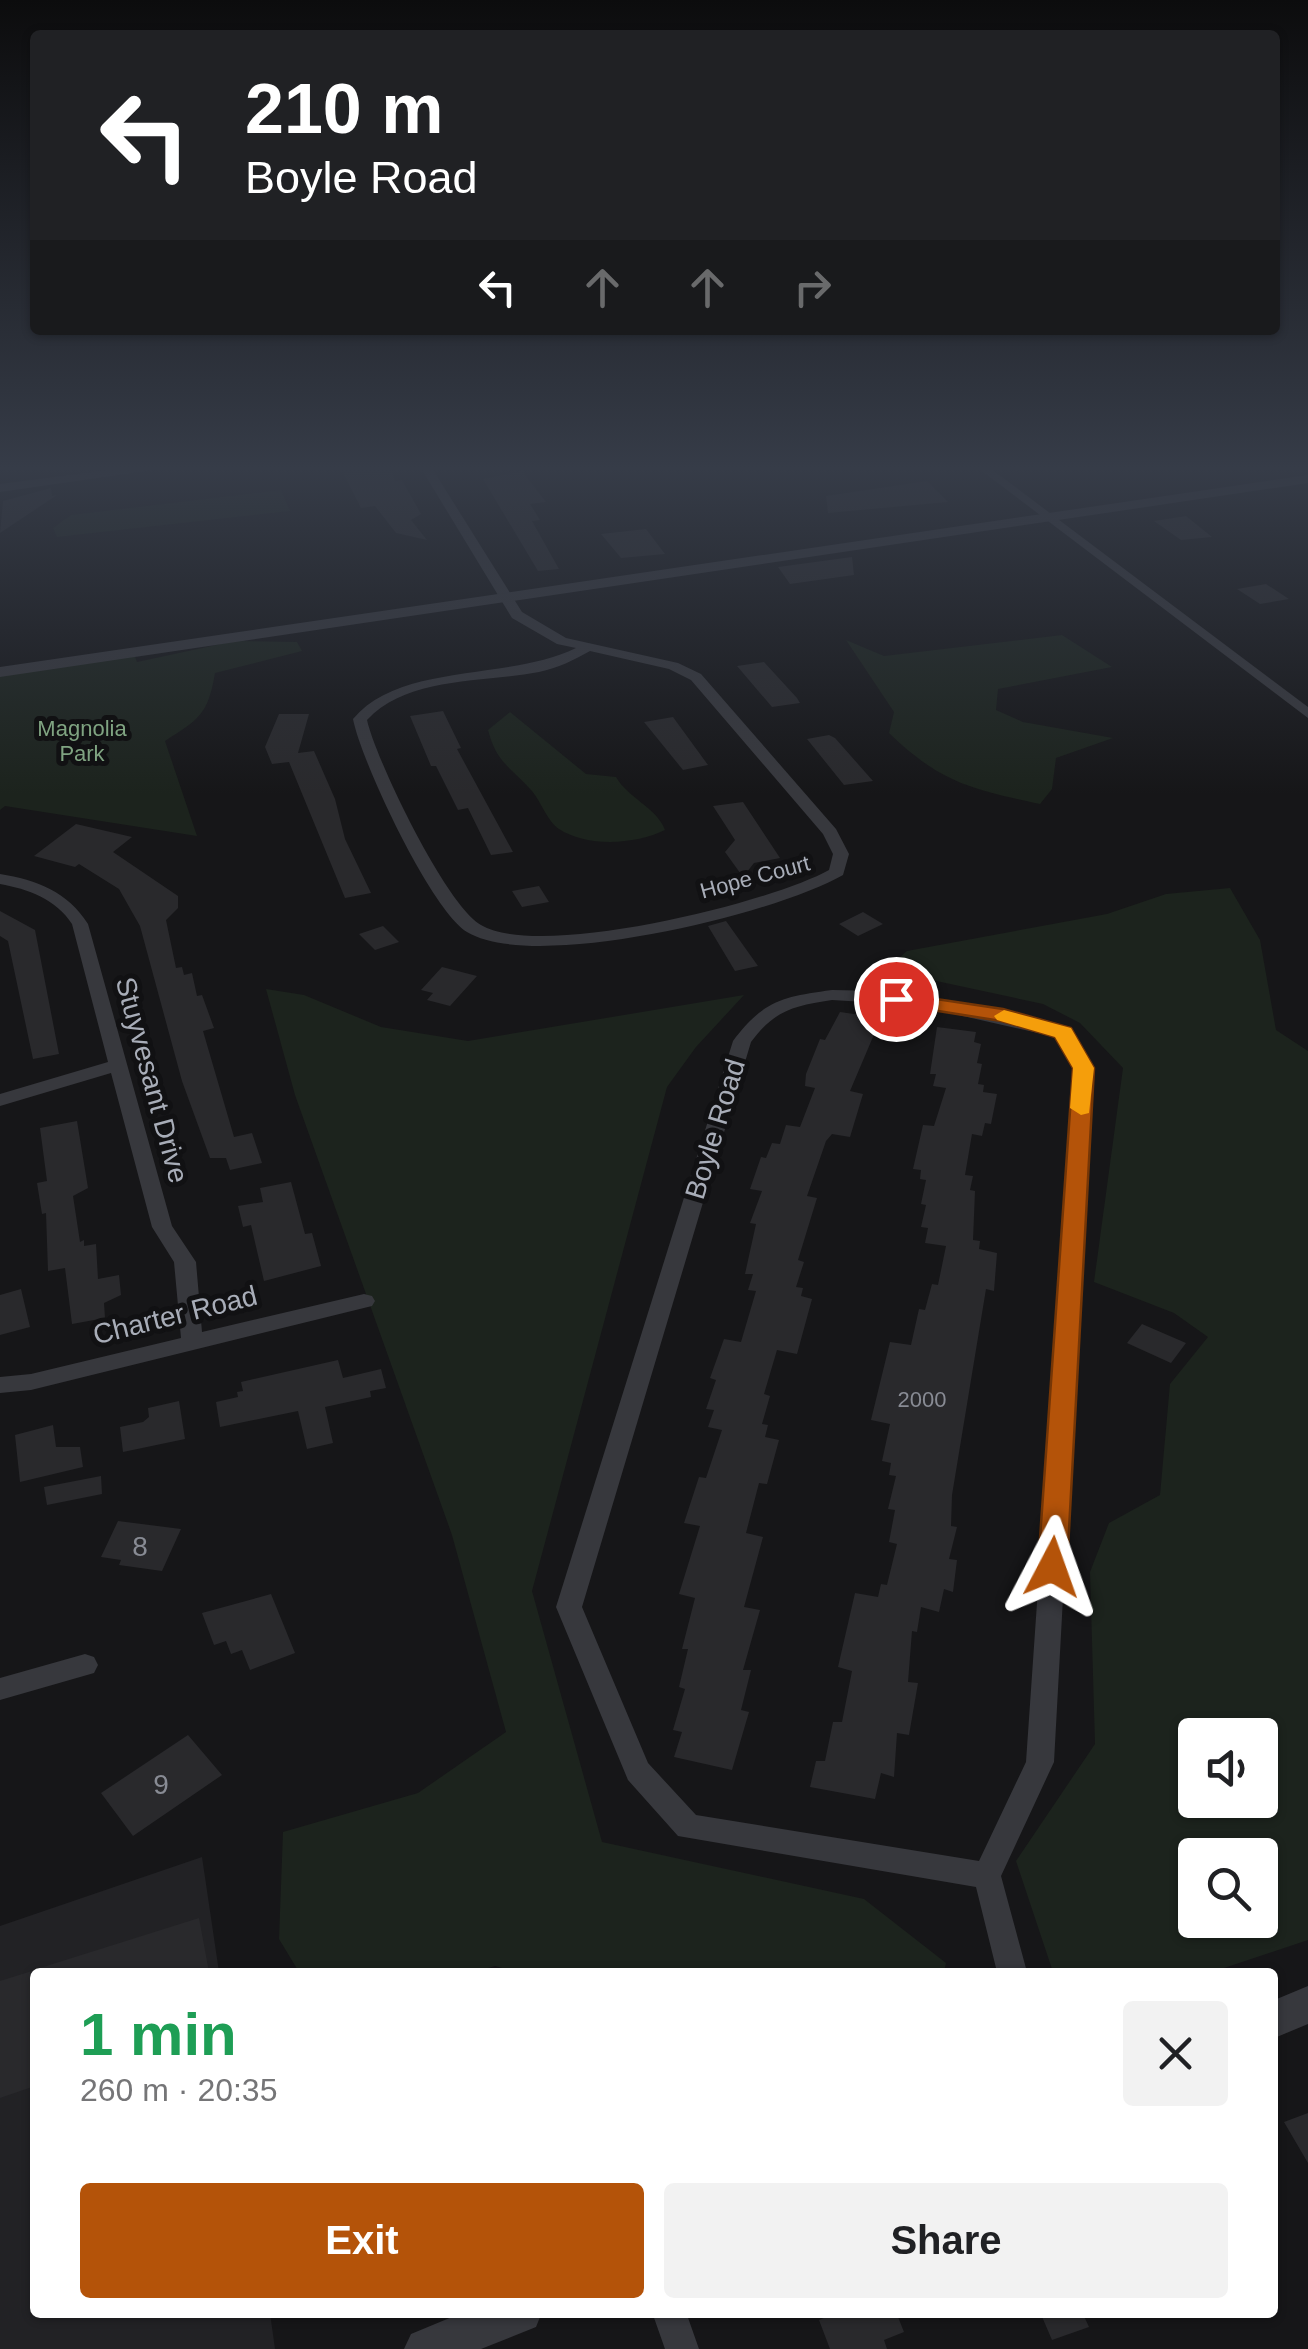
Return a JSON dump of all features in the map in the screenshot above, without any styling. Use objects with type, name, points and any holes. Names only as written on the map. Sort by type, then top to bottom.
[{"type":"street","name":"Hope Court","points":[[494,575],[517,615],[532,626],[562,641],[588,646],[673,666],[696,677],[830,832],[840,854],[837,872],[800,892],[574,938],[528,942],[483,933],[460,917],[365,743],[358,726],[363,712],[405,691],[542,668],[588,646]]},
{"type":"street","points":[[0,672],[656,575]]},
{"type":"street","points":[[1123,575],[1308,714]]},
{"type":"street","name":"Stuyvesant Drive","points":[[0,879],[23,882],[73,910],[89,948],[162,1227],[186,1262],[192,1340]]},
{"type":"street","name":"Boyle Road","points":[[860,993],[1003,1016],[1063,1033],[1083,1068],[1040,1762],[987,1876],[688,1828],[638,1771],[570,1607],[742,1041],[768,1012],[819,994],[860,993]]},
{"type":"street","points":[[0,1100],[117,1065]]},
{"type":"street","name":"Charter Road","points":[[0,1386],[31,1382],[364,1300]]},
{"type":"street","points":[[0,1689],[84,1665]]},
{"type":"street","points":[[987,1876],[1011,1968]]},
{"type":"street","points":[[1278,2018],[1308,2005]]},
{"type":"street","points":[[426,2349],[506,2318]]},
{"type":"street","points":[[671,2318],[682,2349]]},
{"type":"shaded area","points":[[202,1857],[218,1968],[30,1968],[30,2318],[271,2318],[275,2349],[0,2349],[0,1926]]},
{"type":"green space","points":[[1062,635],[1112,667],[998,689],[996,710],[1023,722],[1113,738],[1056,758],[1052,789],[1040,804],[958,782],[908,750],[889,733],[894,712],[846,640],[884,656]]},
{"type":"green space","name":"Magnolia Park","points":[[235,641],[297,642],[302,651],[215,673],[200,714],[165,741],[197,836],[5,806],[0,810],[0,674],[134,654],[137,662]]},
{"type":"green space","points":[[510,712],[586,774],[616,777],[665,830],[612,842],[584,839],[559,829],[532,791],[500,758],[492,741],[488,730]]},
{"type":"green space","points":[[1230,888],[1260,940],[1276,1030],[1308,1051],[1308,1940],[1224,1968],[1052,1968],[1016,1861],[1095,1744],[1090,1572],[1109,1523],[1160,1495],[1170,1384],[1208,1337],[1174,1313],[1094,1282],[1123,1068],[1080,1023],[1043,1004],[885,970],[907,951],[1107,914],[1166,894]]},
{"type":"green space","points":[[266,989],[304,995],[381,1027],[468,1041],[744,995],[696,1047],[667,1087],[532,1591],[602,1842],[864,1899],[946,1963],[945,1968],[297,1968],[279,1939],[283,1832],[418,1793],[506,1732],[452,1535],[295,1095]]},
{"type":"building","points":[[783,575],[854,575],[854,575],[790,584]]},
{"type":"building","points":[[1266,584],[1289,599],[1260,604],[1237,589]]},
{"type":"building","points":[[764,662],[800,703],[772,707],[737,666]]},
{"type":"building","points":[[443,711],[461,748],[457,749],[513,852],[491,855],[468,808],[458,810],[436,766],[431,766],[410,716]]},
{"type":"building","points":[[279,714],[309,714],[298,753],[314,751],[335,799],[345,839],[371,893],[345,898],[289,762],[272,764],[265,747]]},
{"type":"building","points":[[673,717],[708,765],[683,770],[644,722]]},
{"type":"building","points":[[829,735],[873,781],[844,785],[807,739]]},
{"type":"building","points":[[743,802],[780,858],[754,863],[743,877],[725,852],[735,840],[713,806]]},
{"type":"building","points":[[76,824],[132,837],[113,852],[178,896],[178,908],[166,920],[176,968],[182,967],[184,975],[192,973],[197,996],[202,995],[214,1028],[203,1031],[234,1137],[252,1133],[262,1163],[230,1170],[226,1158],[210,1158],[182,1081],[140,926],[119,889],[79,864],[75,867],[34,856]]},
{"type":"building","points":[[539,886],[549,902],[522,907],[512,891]]},
{"type":"building","points":[[0,911],[35,930],[59,1054],[33,1059],[8,941],[0,936]]},
{"type":"building","points":[[863,912],[883,924],[858,936],[839,924]]},
{"type":"building","points":[[726,921],[758,966],[735,971],[708,926]]},
{"type":"building","points":[[383,926],[399,942],[375,950],[359,934]]},
{"type":"building","points":[[442,967],[477,976],[450,1006],[427,1000],[433,993],[421,990]]},
{"type":"building","points":[[840,1012],[881,1018],[850,1091],[863,1094],[850,1137],[832,1134],[826,1141],[807,1196],[817,1198],[798,1260],[804,1262],[796,1287],[803,1288],[801,1296],[812,1299],[797,1354],[777,1350],[764,1394],[770,1396],[762,1424],[768,1425],[765,1437],[779,1440],[767,1484],[759,1483],[746,1533],[763,1537],[744,1607],[760,1610],[743,1670],[751,1670],[741,1710],[749,1712],[732,1770],[674,1757],[682,1732],[673,1730],[685,1689],[679,1687],[688,1649],[682,1649],[695,1598],[679,1594],[700,1526],[684,1523],[699,1477],[706,1478],[722,1430],[708,1427],[714,1410],[706,1409],[716,1380],[710,1378],[724,1339],[741,1342],[756,1291],[748,1290],[753,1274],[745,1274],[756,1224],[750,1223],[762,1191],[750,1189],[761,1157],[766,1158],[772,1143],[780,1144],[786,1125],[800,1127],[815,1088],[805,1086],[806,1074],[820,1039],[825,1040]]},
{"type":"building","points":[[937,1027],[976,1032],[974,1042],[981,1044],[977,1063],[982,1064],[978,1084],[984,1085],[983,1092],[997,1094],[991,1124],[985,1123],[982,1136],[972,1134],[965,1175],[973,1176],[970,1190],[975,1191],[973,1240],[980,1241],[979,1249],[997,1253],[994,1291],[986,1289],[952,1495],[951,1526],[957,1527],[949,1559],[957,1560],[953,1592],[944,1589],[939,1612],[921,1607],[917,1632],[912,1631],[908,1682],[918,1683],[909,1735],[897,1733],[894,1777],[881,1773],[875,1799],[810,1787],[816,1761],[825,1761],[833,1722],[842,1722],[852,1671],[838,1667],[855,1593],[878,1597],[881,1584],[887,1585],[897,1544],[889,1542],[895,1510],[888,1509],[896,1476],[889,1475],[891,1463],[882,1461],[890,1424],[871,1420],[890,1342],[911,1345],[919,1309],[925,1310],[932,1284],[938,1285],[946,1246],[925,1243],[928,1228],[921,1227],[926,1205],[921,1204],[926,1180],[920,1179],[921,1170],[913,1169],[923,1125],[934,1126],[946,1088],[933,1086],[936,1074],[930,1074]]},
{"type":"building","points":[[77,1121],[88,1188],[73,1196],[80,1242],[84,1240],[84,1246],[96,1244],[98,1279],[119,1275],[121,1295],[104,1303],[105,1318],[72,1324],[65,1268],[48,1271],[46,1213],[42,1214],[37,1183],[47,1181],[40,1128]]},
{"type":"building","points":[[291,1182],[305,1234],[312,1233],[321,1266],[264,1281],[251,1225],[243,1227],[238,1206],[263,1202],[260,1188]]},
{"type":"building","points":[[21,1289],[30,1327],[0,1335],[0,1295]]},
{"type":"building","points":[[1142,1324],[1186,1343],[1171,1363],[1127,1343]]},
{"type":"building","points":[[338,1360],[343,1378],[381,1369],[386,1388],[370,1391],[371,1397],[325,1407],[333,1443],[307,1449],[298,1411],[220,1427],[216,1402],[238,1397],[237,1392],[243,1391],[241,1382]]},
{"type":"building","points":[[179,1401],[185,1439],[123,1452],[120,1427],[143,1422],[149,1417],[148,1408]]},
{"type":"building","points":[[53,1425],[56,1447],[80,1447],[83,1467],[20,1482],[15,1435]]},
{"type":"building","points":[[101,1476],[102,1494],[47,1505],[44,1487]]},
{"type":"building","points":[[118,1521],[181,1529],[162,1571],[119,1565],[121,1560],[101,1557]]},
{"type":"building","points":[[271,1594],[295,1653],[250,1670],[242,1650],[231,1654],[226,1641],[214,1645],[202,1613]]},
{"type":"building","points":[[188,1735],[222,1775],[133,1836],[101,1793]]},
{"type":"building","points":[[199,1918],[208,1968],[40,1968]]},
{"type":"building","points":[[30,1972],[30,2088],[0,2098],[0,1981]]},
{"type":"building","points":[[1308,2113],[1308,2163],[1284,2122]]},
{"type":"building","points":[[898,2318],[904,2332],[884,2340],[887,2349],[830,2349],[819,2320]]},
{"type":"building","points":[[1043,2318],[1085,2318],[1089,2327],[1052,2340]]},
{"type":"slow traffic","points":[[1004,1016],[1063,1033],[1083,1068],[1081,1108]]},
{"type":"route","points":[[896,999],[1003,1016],[1063,1033],[1083,1068],[1052,1567]]}]
